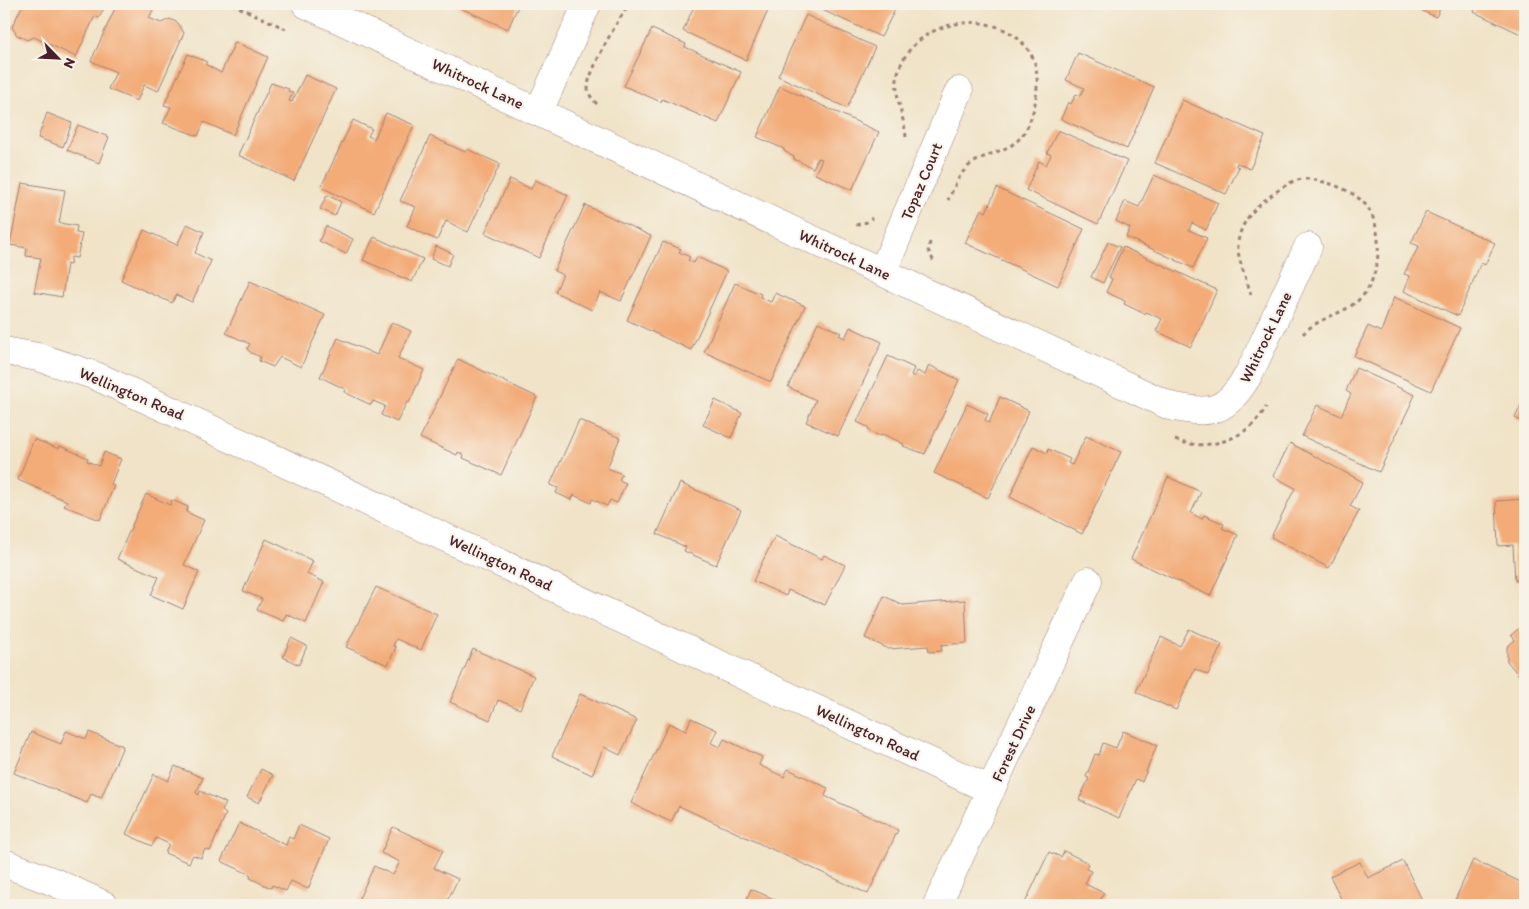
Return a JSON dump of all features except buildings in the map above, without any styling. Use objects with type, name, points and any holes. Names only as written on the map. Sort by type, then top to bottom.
[{"type":"street","name":"Whitrock Lane","points":[[306,4],[1170,406],[1198,411],[1221,407],[1238,391],[1249,374],[1308,247]]},
{"type":"street","points":[[538,111],[587,4]]},
{"type":"street","name":"Topaz Court","points":[[883,271],[959,91]]},
{"type":"street","name":"Wellington Road","points":[[4,351],[38,357],[96,376],[991,790]]},
{"type":"street","name":"Forest Drive","points":[[937,905],[1088,582]]},
{"type":"street","points":[[4,863],[54,882],[104,905]]}]
